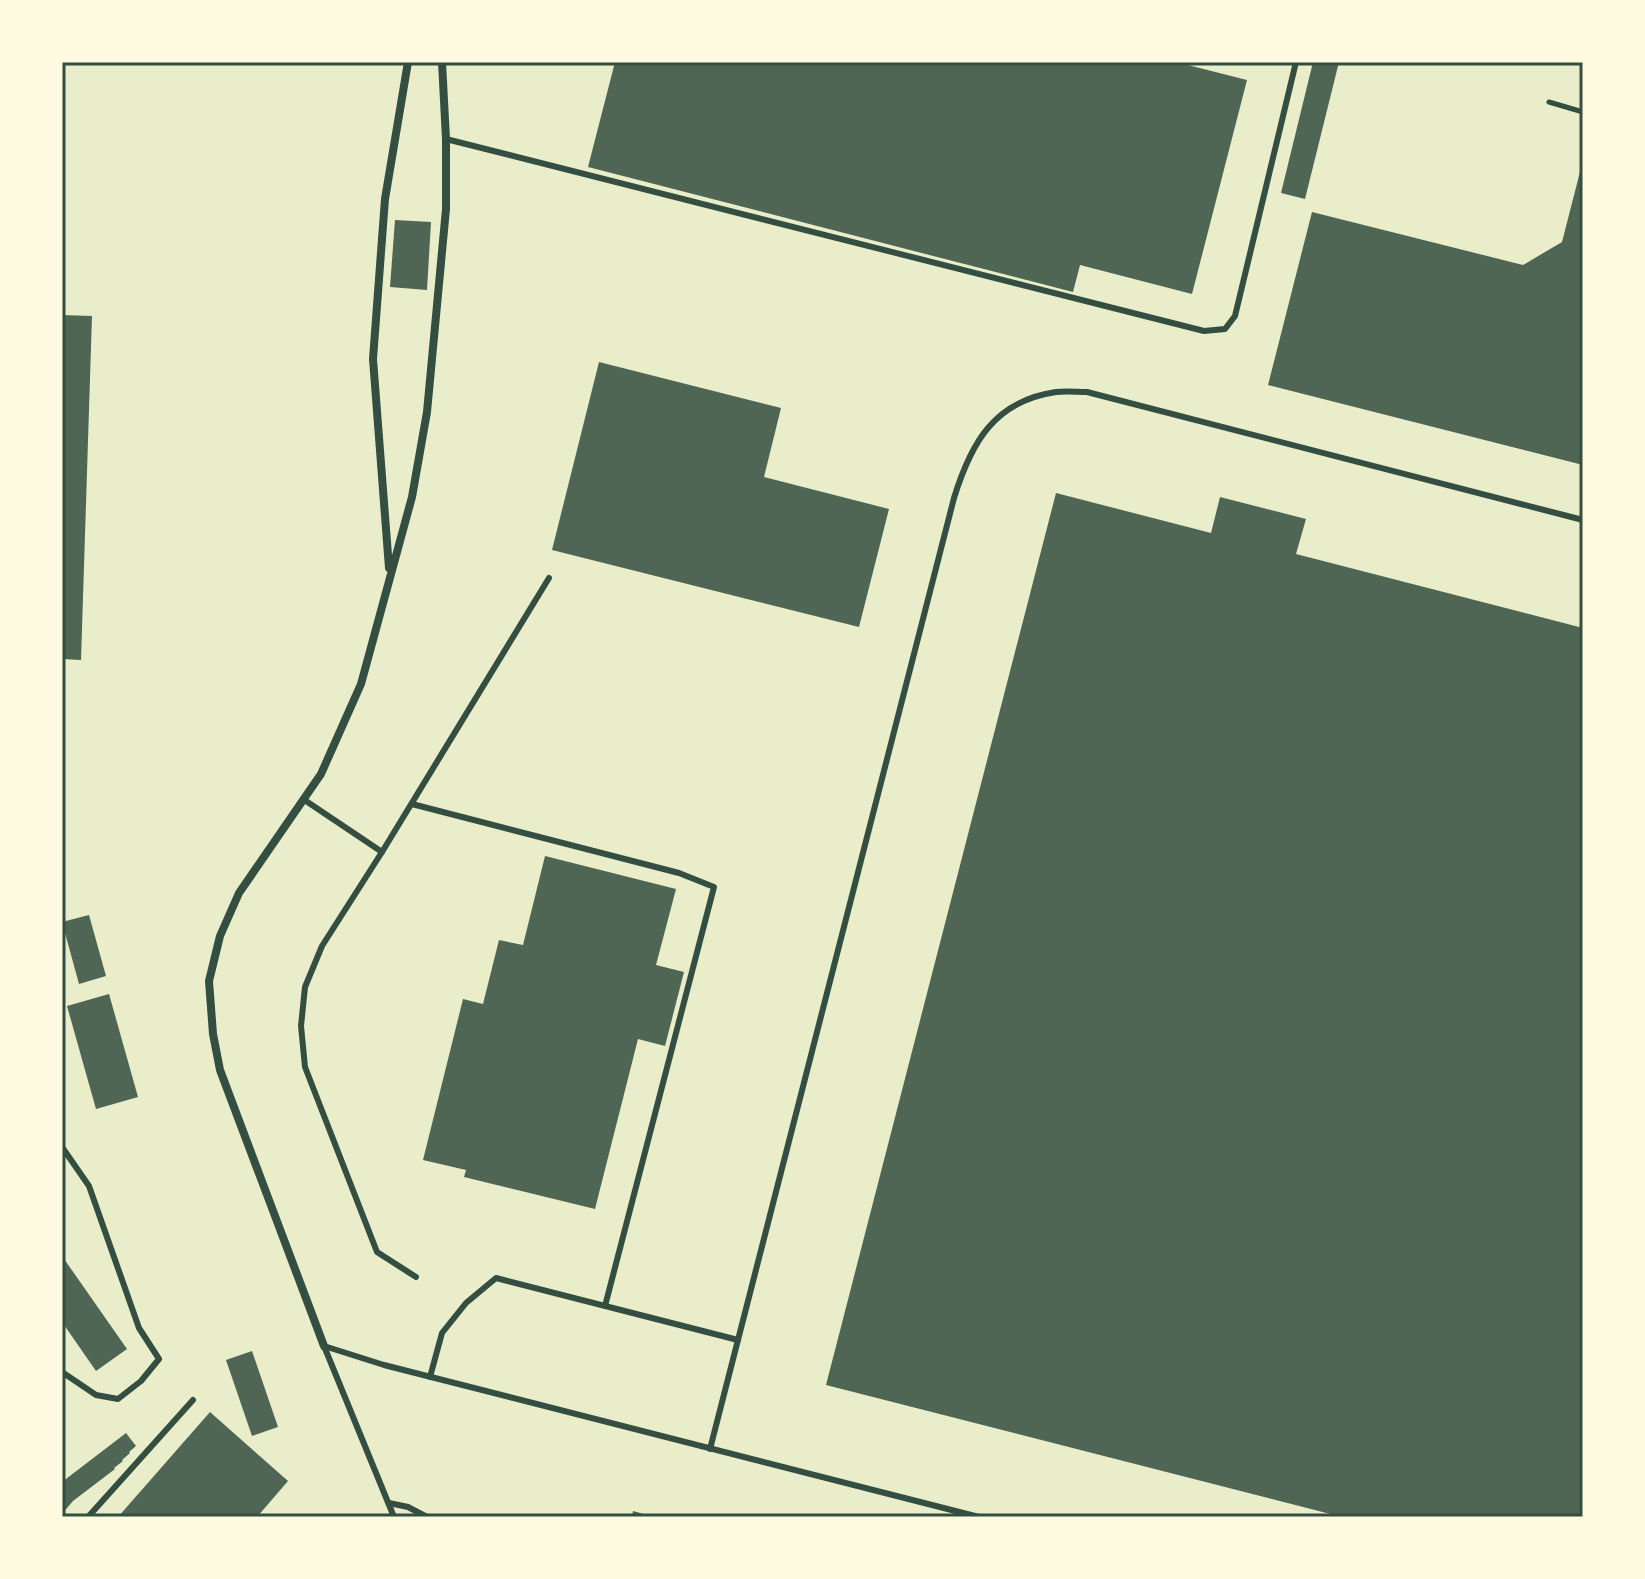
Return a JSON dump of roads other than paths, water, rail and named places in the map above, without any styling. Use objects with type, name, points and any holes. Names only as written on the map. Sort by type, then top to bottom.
[{"type":"street","points":[[390,577],[373,359],[385,199],[408,62]]},
{"type":"street","points":[[324,1346],[220,1070],[213,1034],[209,981],[220,936],[239,893],[321,774],[361,684],[412,497],[427,412],[446,209],[442,62]]},
{"type":"lane","points":[[446,139],[1204,331],[1225,329],[1235,316],[1296,62]]},
{"type":"lane","points":[[710,1449],[954,498],[964,464],[979,438],[1001,414],[1026,400],[1057,392],[1087,392],[1583,520]]},
{"type":"lane","points":[[416,1277],[377,1252],[305,1067],[301,1026],[305,987],[322,946],[549,578]]},
{"type":"lane","points":[[303,799],[382,852]]},
{"type":"lane","points":[[412,804],[679,873],[714,887],[605,1306]]},
{"type":"lane","points":[[62,1147],[89,1186],[139,1328],[159,1359],[141,1381],[118,1399],[96,1395],[62,1372]]},
{"type":"lane","points":[[430,1377],[442,1333],[466,1303],[496,1278],[738,1340]]},
{"type":"lane","points":[[324,1346],[384,1365],[979,1517]]},
{"type":"lane","points":[[324,1346],[394,1517]]},
{"type":"lane","points":[[88,1517],[193,1400]]},
{"type":"lane","points":[[389,1503],[408,1507],[427,1517]]}]
